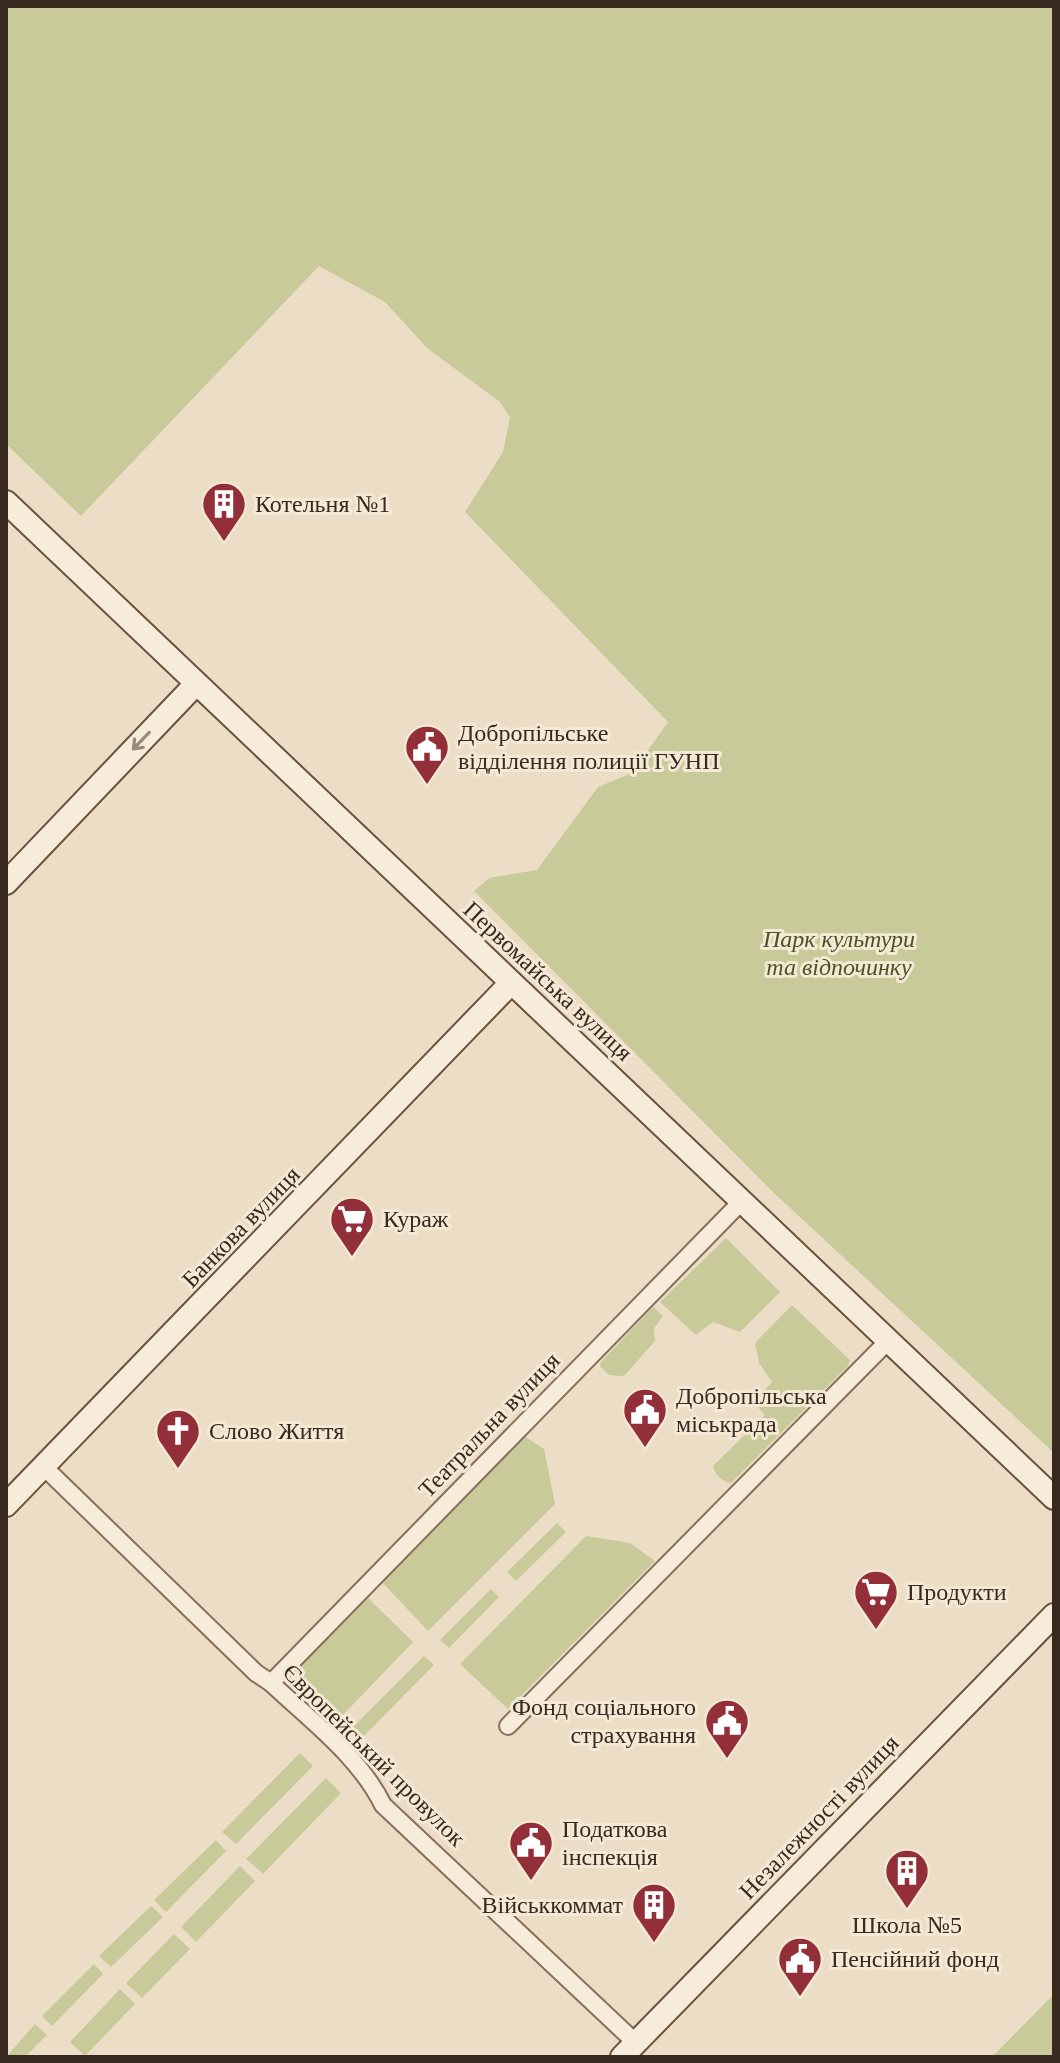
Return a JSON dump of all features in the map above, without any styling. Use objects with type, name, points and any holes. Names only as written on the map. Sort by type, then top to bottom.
[{"type":"street","name":"Первомайська вулиця","points":[[6,502],[195,685],[1054,1498]]},
{"type":"street","points":[[6,883],[195,685]]},
{"type":"street","name":"Банкова вулиця","points":[[6,1505],[511,983]]},
{"type":"street","name":"Театральна вулиця","points":[[271,1683],[742,1201]]},
{"type":"street","points":[[508,1726],[889,1340]]},
{"type":"street","name":"Європейський провулок","points":[[44,1467],[371,1780],[383,1805],[629,2050]]},
{"type":"street","name":"Незалежності вулиця","points":[[629,2050],[1054,1615]]},
{"type":"green space","name":"Парк культури та відпочинку","points":[[6,6],[1054,6],[1054,1453],[774,1193],[474,891],[489,878],[537,870],[598,787],[632,773],[668,722],[465,512],[503,452],[510,417],[500,402],[427,348],[385,302],[319,266],[81,516],[6,444]]},
{"type":"green space","points":[[726,1238],[780,1292],[740,1332],[713,1322],[696,1335],[660,1302]]},
{"type":"green space","points":[[792,1305],[850,1360],[848,1366],[731,1483],[728,1482],[717,1475],[713,1466],[765,1415],[753,1402],[772,1382],[759,1363],[755,1343]]},
{"type":"green space","points":[[653,1307],[663,1316],[654,1328],[655,1341],[624,1376],[609,1375],[600,1366],[601,1362]]},
{"type":"green space","points":[[524,1436],[544,1449],[555,1504],[428,1631],[381,1581]]},
{"type":"green space","points":[[557,1523],[566,1532],[516,1581],[507,1572]]},
{"type":"green space","points":[[586,1536],[630,1543],[655,1561],[508,1709],[460,1664]]},
{"type":"green space","points":[[491,1589],[499,1597],[449,1648],[440,1640]]},
{"type":"green space","points":[[368,1598],[413,1642],[341,1717],[294,1672]]},
{"type":"green space","points":[[424,1656],[434,1665],[360,1740],[350,1730]]},
{"type":"green space","points":[[300,1753],[313,1766],[236,1844],[222,1832]]},
{"type":"green space","points":[[326,1778],[341,1793],[263,1874],[246,1859]]},
{"type":"green space","points":[[216,1840],[226,1851],[166,1912],[154,1900]]},
{"type":"green space","points":[[240,1866],[255,1881],[196,1942],[181,1927]]},
{"type":"green space","points":[[151,1906],[163,1917],[111,1967],[99,1956]]},
{"type":"green space","points":[[174,1934],[190,1949],[142,1998],[126,1983]]},
{"type":"green space","points":[[94,1964],[103,1974],[52,2026],[42,2016]]},
{"type":"green space","points":[[120,1989],[135,2004],[85,2056],[70,2042]]},
{"type":"green space","points":[[1054,1994],[1054,2057],[992,2057]]},
{"type":"green space","points":[[35,2024],[47,2035],[25,2057],[6,2057]]},
{"type":"place","name":"Котельня №1","points":[[224,543]]},
{"type":"place","name":"Добропільське відділення полиції ГУНП","points":[[427,786]]},
{"type":"place","name":"Кураж","points":[[352,1258]]},
{"type":"place","name":"Добропільська міськрада","points":[[645,1449]]},
{"type":"place","name":"Слово Життя","points":[[178,1470]]},
{"type":"place","name":"Продукти","points":[[876,1631]]},
{"type":"place","name":"Фонд соціального страхування","points":[[727,1760]]},
{"type":"place","name":"Податкова інспекція","points":[[531,1882]]},
{"type":"place","name":"Школа №5","points":[[907,1910]]},
{"type":"place","name":"Військкоммат","points":[[654,1944]]},
{"type":"place","name":"Пенсійний фонд","points":[[800,1998]]}]
